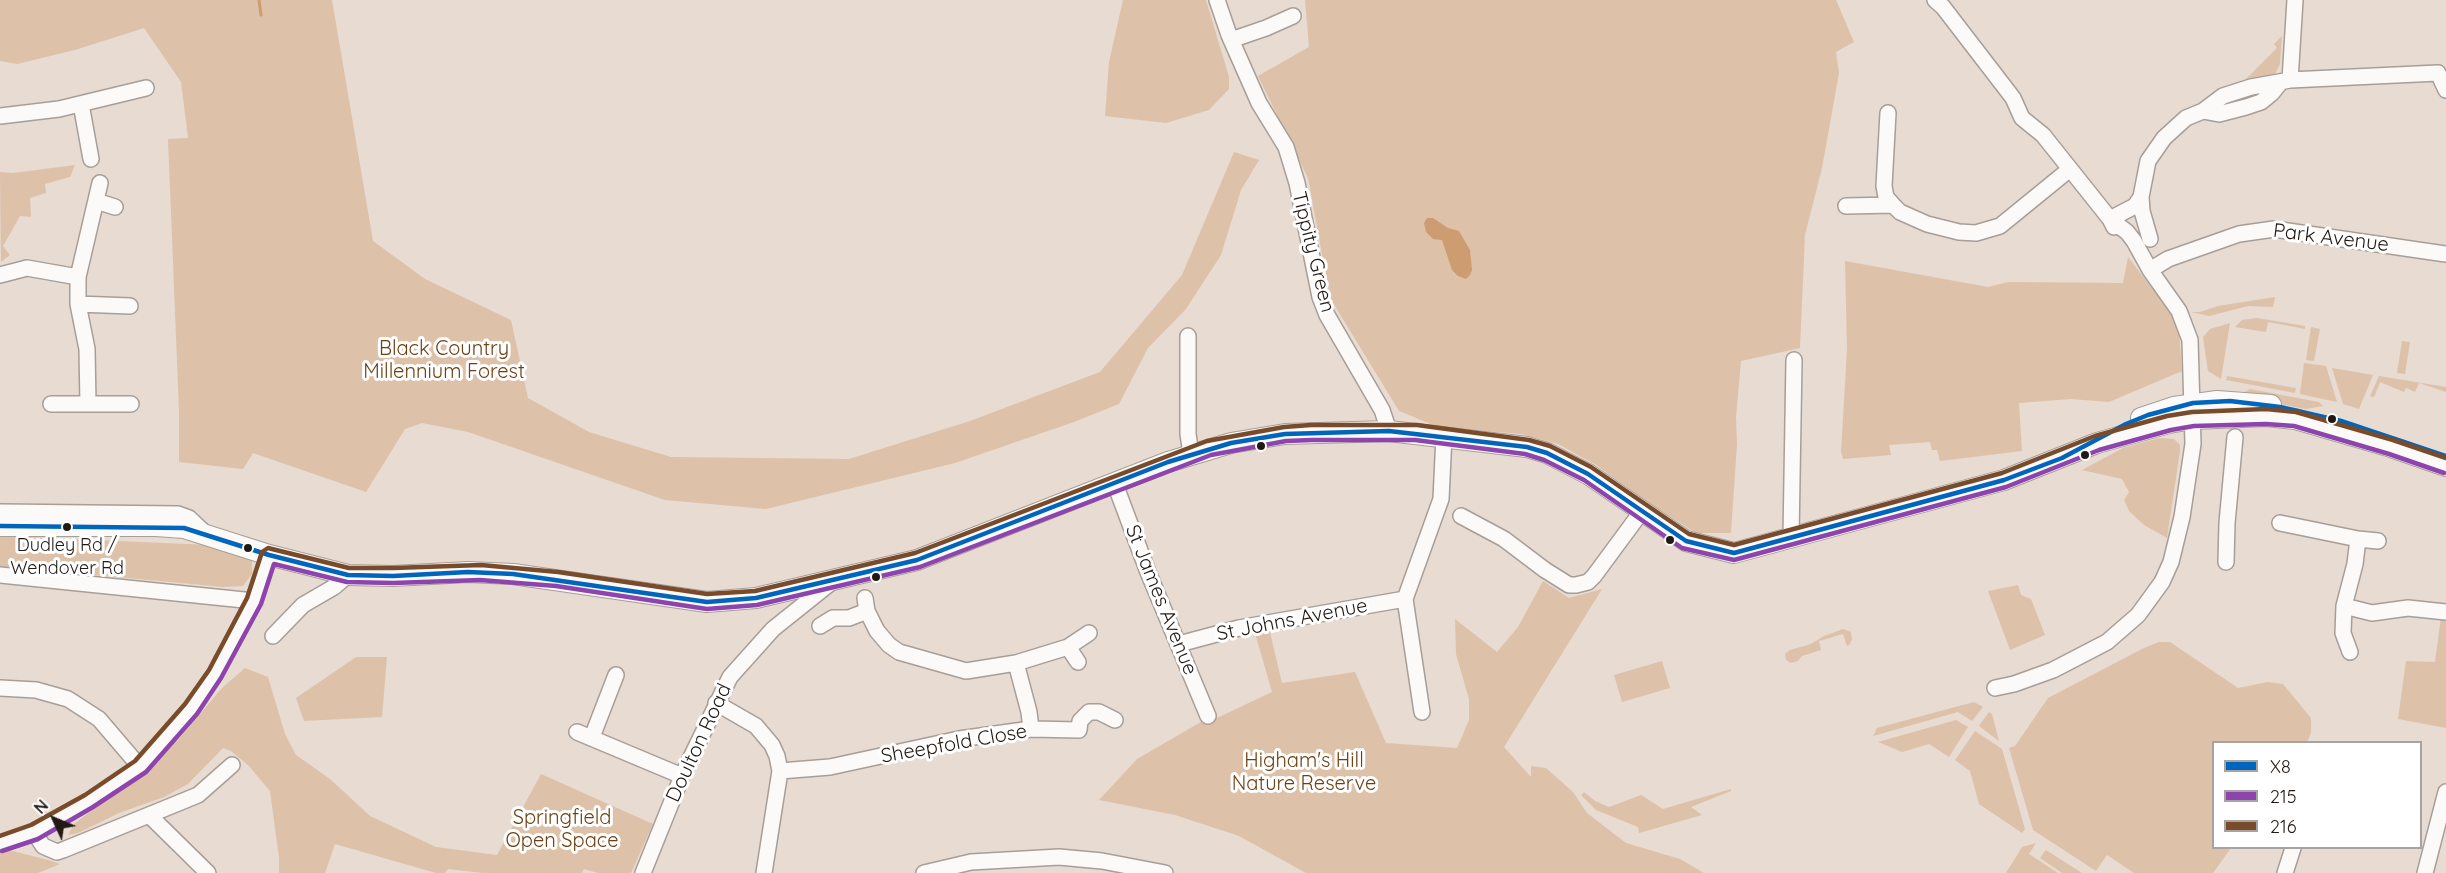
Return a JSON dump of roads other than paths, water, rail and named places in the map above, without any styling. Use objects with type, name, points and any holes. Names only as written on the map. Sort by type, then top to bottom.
[{"type":"main road","points":[[2193,411],[2230,401],[2280,407],[2349,423],[2446,456]]},
{"type":"main road","points":[[0,526],[184,528],[269,555],[348,575],[393,576],[474,572],[513,574],[707,602],[756,598],[918,560],[1191,454],[1231,443],[1285,434],[1389,431],[1527,447],[1547,453],[1588,474],[1686,541],[1734,553],[2004,480],[2062,458],[2124,424],[2148,415],[2193,411],[2295,419],[2446,466]]},
{"type":"street","name":"Tippity Green","points":[[1216,0],[1259,103],[1286,147],[1320,297],[1327,315],[1382,410],[1389,431]]},
{"type":"street","points":[[2285,82],[2295,0]]},
{"type":"street","points":[[1943,2],[2013,98],[2030,110],[2043,135],[2110,219],[2127,232],[2134,241],[2187,328],[2190,340],[2193,444],[2184,507],[2174,552],[2162,582],[2148,603],[2120,632],[2085,655],[2053,670],[2014,684],[1995,688]]},
{"type":"street","points":[[1231,40],[1293,16]]},
{"type":"street","points":[[2150,239],[2142,211],[2141,197],[2148,161],[2155,148],[2174,127],[2186,118],[2203,111],[2219,114],[2260,102],[2285,82],[2438,73],[2444,81]]},
{"type":"street","points":[[0,116],[30,114],[81,105],[146,88]]},
{"type":"street","points":[[81,105],[91,159]]},
{"type":"street","points":[[1888,113],[1884,186],[1886,197],[1900,212],[1927,224],[1959,232],[1989,231],[2000,226],[2070,169]]},
{"type":"street","points":[[88,404],[87,349],[78,304],[78,277],[100,183]]},
{"type":"street","points":[[2110,219],[2135,206],[2141,197]]},
{"type":"street","points":[[96,201],[115,207]]},
{"type":"street","points":[[1846,206],[1893,206]]},
{"type":"street","name":"Park Avenue","points":[[2150,270],[2168,260],[2239,234],[2274,229],[2446,254]]},
{"type":"street","points":[[0,275],[27,268],[78,277]]},
{"type":"street","points":[[78,304],[130,306]]},
{"type":"street","points":[[1188,336],[1188,434],[1191,454]]},
{"type":"street","points":[[1789,369],[1791,537]]},
{"type":"street","points":[[51,404],[131,404]]},
{"type":"street","points":[[1422,712],[1405,598],[1441,499],[1444,436]]},
{"type":"street","points":[[2226,562],[2227,523],[2235,437]]},
{"type":"street","name":"St James Avenue","points":[[1115,484],[1148,572],[1208,716]]},
{"type":"street","points":[[1461,516],[1504,539],[1569,585],[1576,585],[1588,582],[1594,576],[1642,511]]},
{"type":"street","points":[[0,512],[178,514],[189,518],[206,534]]},
{"type":"street","points":[[2280,523],[2378,541]]},
{"type":"street","points":[[2350,652],[2343,633],[2344,606],[2355,564],[2358,539]]},
{"type":"street","points":[[0,844],[34,832],[99,795],[140,767],[191,709],[215,674],[254,601],[269,555]]},
{"type":"street","points":[[0,574],[254,601]]},
{"type":"street","points":[[273,636],[303,605],[334,587],[348,575]]},
{"type":"street","name":"Doulton Road","points":[[643,873],[682,776],[730,676],[773,629],[833,581]]},
{"type":"street","name":"St Johns Avenue","points":[[1179,644],[1239,628],[1405,598]]},
{"type":"street","points":[[820,626],[833,618],[849,618],[866,605],[882,639],[899,652],[966,671],[1016,663],[1068,647],[1089,633]]},
{"type":"street","points":[[2344,606],[2372,613],[2408,608],[2446,612]]},
{"type":"street","points":[[1068,647],[1078,662]]},
{"type":"street","points":[[1016,663],[1029,712],[1031,729]]},
{"type":"street","points":[[616,675],[585,734],[682,776]]},
{"type":"street","points":[[0,688],[36,690],[68,699],[99,719],[140,767]]},
{"type":"street","points":[[716,703],[756,726],[777,756],[780,771],[764,873]]},
{"type":"street","name":"Sheepfold Close","points":[[780,771],[830,767],[959,739],[1031,729],[1079,730],[1080,721],[1089,712],[1099,712],[1115,720]]},
{"type":"street","points":[[34,832],[43,846],[57,852],[198,795],[232,765]]},
{"type":"street","points":[[2425,873],[2444,809],[2446,792]]},
{"type":"street","points":[[150,816],[208,873]]},
{"type":"street","points":[[2284,873],[2293,849]]},
{"type":"street","points":[[924,873],[971,862],[1059,857],[1102,861],[1165,873]]},
{"type":"waterway","points":[[259,0],[261,15]]},
{"type":"place","name":"Dudley Rd / Wendover Rd","points":[[67,527]]},
{"type":"park label","name":"Black Country Millennium Forest","points":[[444,360]]},
{"type":"park label","name":"Higham's Hill Nature Reserve","points":[[1304,772]]},
{"type":"park label","name":"Springfield Open Space","points":[[562,830]]}]
